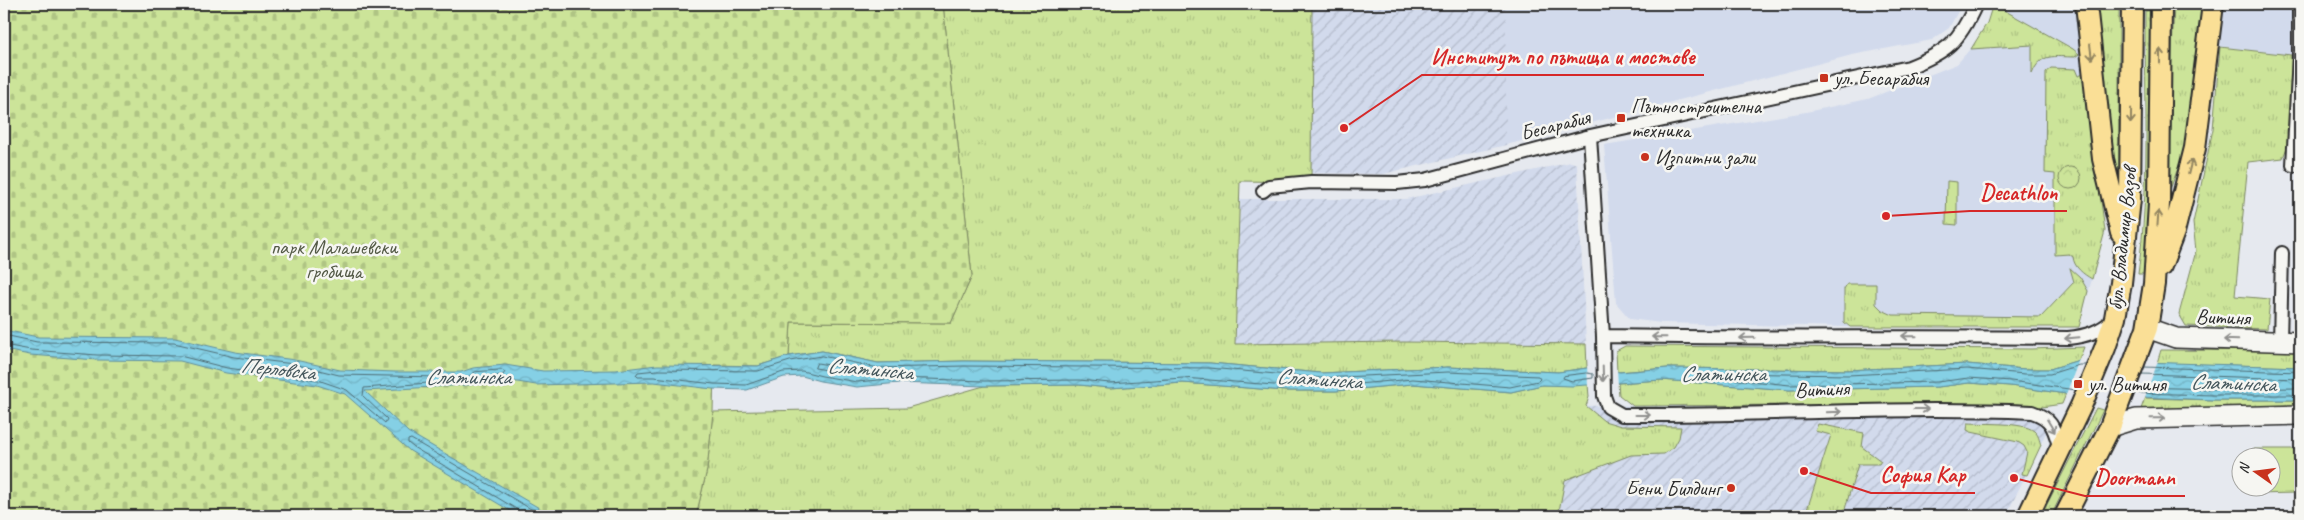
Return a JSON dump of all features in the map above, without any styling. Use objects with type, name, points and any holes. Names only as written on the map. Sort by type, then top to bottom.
[{"type":"main road","points":[[2086,4],[2103,159],[2125,250]]},
{"type":"main road","name":"бул. Владимир Вазов","points":[[2030,512],[2081,406],[2115,318],[2130,199],[2132,4]]},
{"type":"main road","name":"бул. Владимир Вазов","points":[[2065,516],[2110,427],[2141,349],[2147,328],[2154,284],[2159,204],[2160,4]]},
{"type":"main road","points":[[2154,284],[2174,232],[2195,148],[2213,4]]},
{"type":"street","name":"Бесарабия","points":[[1263,191],[1269,186],[1311,182],[1397,184],[1425,180],[1590,136],[1909,67],[1932,58],[1952,44],[1969,19],[1976,4]]},
{"type":"street","points":[[2296,165],[2299,4]]},
{"type":"street","name":"Витиня","points":[[1590,136],[1604,396],[1608,407],[1622,415],[1903,410],[2032,412],[2044,416],[2053,427],[2060,449]]},
{"type":"street","points":[[2280,342],[2282,253]]},
{"type":"street","points":[[1602,336],[1708,338],[1886,336],[2068,338],[2088,336],[2103,328],[2115,318]]},
{"type":"street","name":"Витиня","points":[[2147,328],[2176,338],[2300,342]]},
{"type":"street","points":[[2110,427],[2136,419],[2300,415]]},
{"type":"street","points":[[2075,516],[2076,494]]},
{"type":"shaded area","points":[[1312,4],[1506,4],[1506,145],[1383,174],[1311,173]]},
{"type":"shaded area","points":[[1506,4],[1962,4],[1949,28],[1932,40],[1852,55],[1506,145]]},
{"type":"shaded area","points":[[1993,4],[2076,4],[2089,121],[2105,231],[2079,327],[1850,327],[1661,323],[1630,319],[1616,303],[1604,145],[1806,112],[1868,99],[1957,64],[1977,41],[1987,23]]},
{"type":"shaded area","points":[[2224,4],[2292,4],[2291,55],[2220,47]]},
{"type":"shaded area","points":[[1571,162],[1577,164],[1586,344],[1404,342],[1235,344],[1240,199],[1406,199]]},
{"type":"shaded area","points":[[1977,404],[2042,407],[2054,416],[2006,516],[1337,516],[1545,406]]},
{"type":"shaded area","points":[[2300,510],[2300,516],[2256,516],[2256,511]]},
{"type":"green space","name":"парк Малашевски гробища","points":[[4,4],[943,4],[972,276],[951,323],[791,322],[789,356],[758,366],[714,365],[713,412],[707,470],[696,516],[4,516]]},
{"type":"green space","points":[[943,4],[1312,4],[1311,182],[1240,181],[1235,344],[1404,342],[1586,344],[1587,368],[1558,372],[1448,367],[1321,373],[1210,363],[964,361],[878,363],[822,351],[789,356],[791,322],[951,323],[972,276]]},
{"type":"green space","points":[[1993,4],[2079,54],[2075,57],[2049,57],[2044,59],[2032,74],[2032,45],[1971,49],[1987,23]]},
{"type":"green space","points":[[2096,4],[2119,4],[2119,178],[2112,149]]},
{"type":"green space","points":[[2174,4],[2202,4],[2183,155],[2166,200]]},
{"type":"green space","points":[[2154,10],[2153,159],[2146,274],[2138,274],[2142,241],[2145,175],[2145,11]]},
{"type":"green space","points":[[2220,47],[2291,55],[2289,142],[2283,158],[2248,162],[2235,296],[2270,299],[2267,329],[2186,326],[2179,314],[2196,251],[2193,223],[2213,129]]},
{"type":"green space","points":[[2051,68],[2075,69],[2078,76],[2084,74],[2105,231],[2092,279],[2080,270],[2075,264],[2073,257],[2069,254],[2055,255],[2055,174],[2045,173],[2046,72]]},
{"type":"green space","points":[[2070,167],[2078,170],[2081,178],[2078,186],[2070,189],[2062,186],[2059,178],[2062,170]]},
{"type":"green space","points":[[1947,181],[1957,182],[1957,225],[1946,224]]},
{"type":"green space","points":[[2070,268],[2080,277],[2088,291],[2079,327],[1850,327],[1844,322],[1844,289],[1847,284],[1876,284],[1876,304],[1882,310],[1893,315],[2041,317],[2074,282]]},
{"type":"green space","points":[[1625,346],[2031,349],[2084,347],[2079,360],[2050,369],[2025,369],[1967,364],[1848,370],[1668,368],[1617,372],[1616,351]]},
{"type":"green space","points":[[2161,350],[2300,351],[2300,367],[2157,363]]},
{"type":"green space","points":[[1661,380],[1789,390],[1938,387],[1969,383],[2010,386],[2066,394],[2062,404],[2042,407],[1977,404],[1633,406],[1619,395],[1618,383]]},
{"type":"green space","points":[[1183,383],[1286,391],[1336,391],[1413,384],[1511,392],[1542,385],[1588,384],[1589,397],[1586,406],[1604,421],[1621,426],[1681,427],[1679,438],[1674,447],[1664,454],[1631,455],[1565,480],[1558,516],[696,516],[707,470],[713,412],[907,408],[984,386],[1079,385],[1110,388]]},
{"type":"green space","points":[[2145,398],[2300,400],[2300,409],[2141,409]]},
{"type":"green space","points":[[2096,408],[2103,410],[2051,516],[2041,516]]},
{"type":"green space","points":[[1968,423],[2013,425],[2029,428],[2034,431],[2041,445],[2027,475],[2022,474],[2027,452],[2024,446],[2018,442],[1971,432],[1967,430]]},
{"type":"green space","points":[[1818,424],[1864,433],[1862,447],[1881,461],[1879,464],[1858,464],[1843,516],[1805,516],[1831,435],[1815,431]]},
{"type":"green space","points":[[2282,449],[2295,449],[2296,493],[2282,493]]},
{"type":"water","points":[[4,330],[38,337],[175,338],[235,352],[295,360],[340,370],[396,372],[461,372],[473,368],[505,365],[543,371],[616,370],[657,365],[758,366],[789,356],[822,351],[878,363],[964,361],[1210,363],[1321,373],[1448,367],[1558,372],[1587,368],[1620,372],[1668,368],[1848,370],[1967,364],[2025,369],[2050,369],[2079,360],[2300,367],[2300,400],[2214,400],[2066,394],[2010,386],[1969,383],[1938,387],[1789,390],[1661,380],[1572,386],[1542,385],[1511,392],[1413,384],[1336,391],[1286,391],[1183,383],[1110,388],[1079,385],[984,386],[899,383],[857,387],[802,376],[784,377],[747,390],[713,389],[654,382],[536,385],[505,380],[484,384],[365,391],[408,432],[553,516],[519,516],[410,451],[345,394],[317,385],[226,373],[180,361],[97,360],[30,355],[4,350]]},
{"type":"pier","points":[[2080,357],[2158,361],[2144,401],[2065,397]]},
{"type":"pier","points":[[1587,366],[1617,369],[1618,385],[1588,387]]},
{"type":"place","name":"ул. Бесарабия","points":[[1824,78]]},
{"type":"place","name":"Пътностроителна техника","points":[[1621,118]]},
{"type":"place","name":"Институт по пътища и мостове","points":[[1344,128]]},
{"type":"place","name":"Изпитни зали","points":[[1645,157]]},
{"type":"place","name":"Decathlon","points":[[1886,216]]},
{"type":"place","name":"ул. Витиня","points":[[2078,384]]},
{"type":"place","name":"София Кар","points":[[1804,471]]},
{"type":"place","name":"Doormann","points":[[2014,478]]},
{"type":"place","name":"Бени Билдинг","points":[[1731,488]]},
{"type":"water label","name":"Перловска","points":[[278,368]]},
{"type":"water label","name":"Слатинска","points":[[870,368]]},
{"type":"water label","name":"Слатинска","points":[[1723,373]]},
{"type":"water label","name":"Слатинска","points":[[468,376]]},
{"type":"water label","name":"Слатинска","points":[[1319,378]]},
{"type":"water label","name":"Слатинска","points":[[2233,382]]}]
